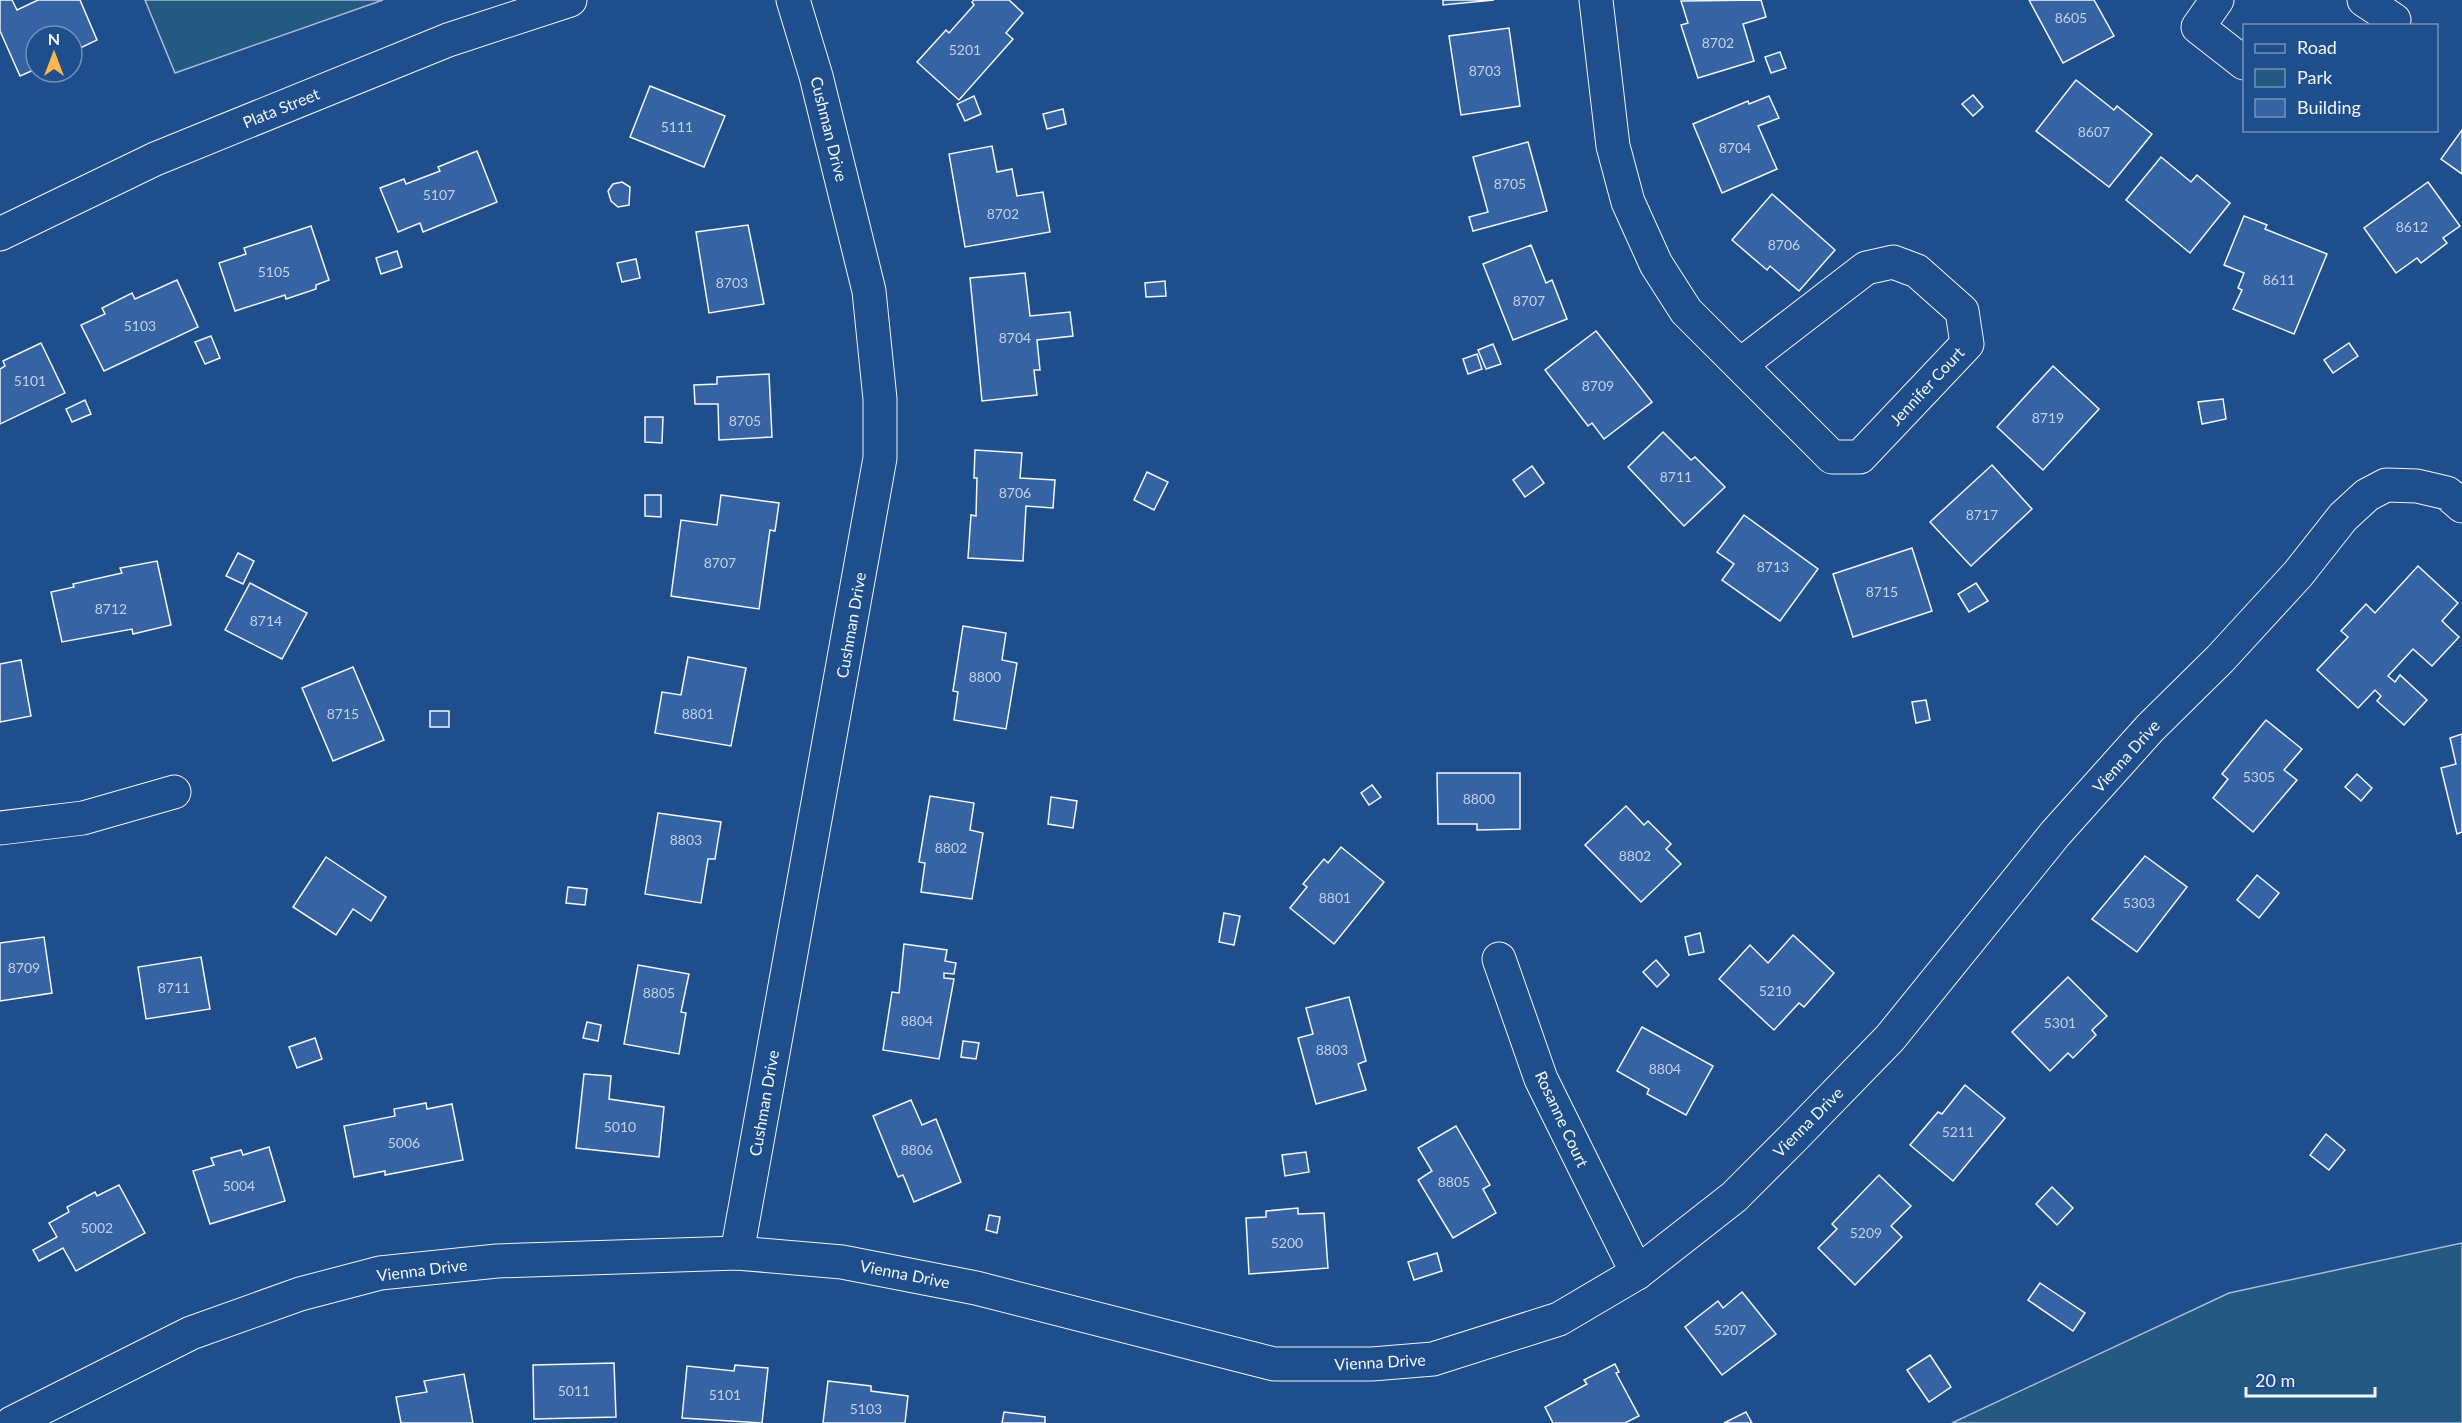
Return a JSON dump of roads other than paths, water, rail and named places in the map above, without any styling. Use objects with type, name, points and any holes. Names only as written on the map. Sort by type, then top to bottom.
[{"type":"street","name":"Plata Street","points":[[0,234],[166,154],[448,40],[570,0]]},
{"type":"street","name":"Cushman Drive","points":[[737,1253],[880,458],[880,399],[869,291],[816,76],[793,0]]},
{"type":"street","name":"Jennifer Court","points":[[1596,0],[1614,146],[1628,202],[1656,264],[1686,311],[1832,458],[1860,458],[1967,344],[1962,310],[1917,271],[1893,262],[1866,268],[1740,365]]},
{"type":"street","points":[[2217,0],[2199,27],[2243,62]]},
{"type":"street","points":[[2364,0],[2394,20],[2392,24]]},
{"type":"street","name":"Vienna Drive","points":[[12,1423],[190,1333],[300,1294],[380,1274],[497,1261],[737,1253],[842,1262],[976,1288],[1274,1364],[1372,1364],[1433,1359],[1558,1319],[1637,1274],[1734,1197],[1890,1038],[2055,834],[2150,728],[2220,659],[2275,600],[2343,517],[2367,495],[2386,485],[2417,486],[2447,493],[2462,506]]},
{"type":"street","points":[[0,828],[83,818],[174,792]]},
{"type":"street","name":"Rosanne Court","points":[[1499,959],[1541,1079],[1637,1274]]}]
